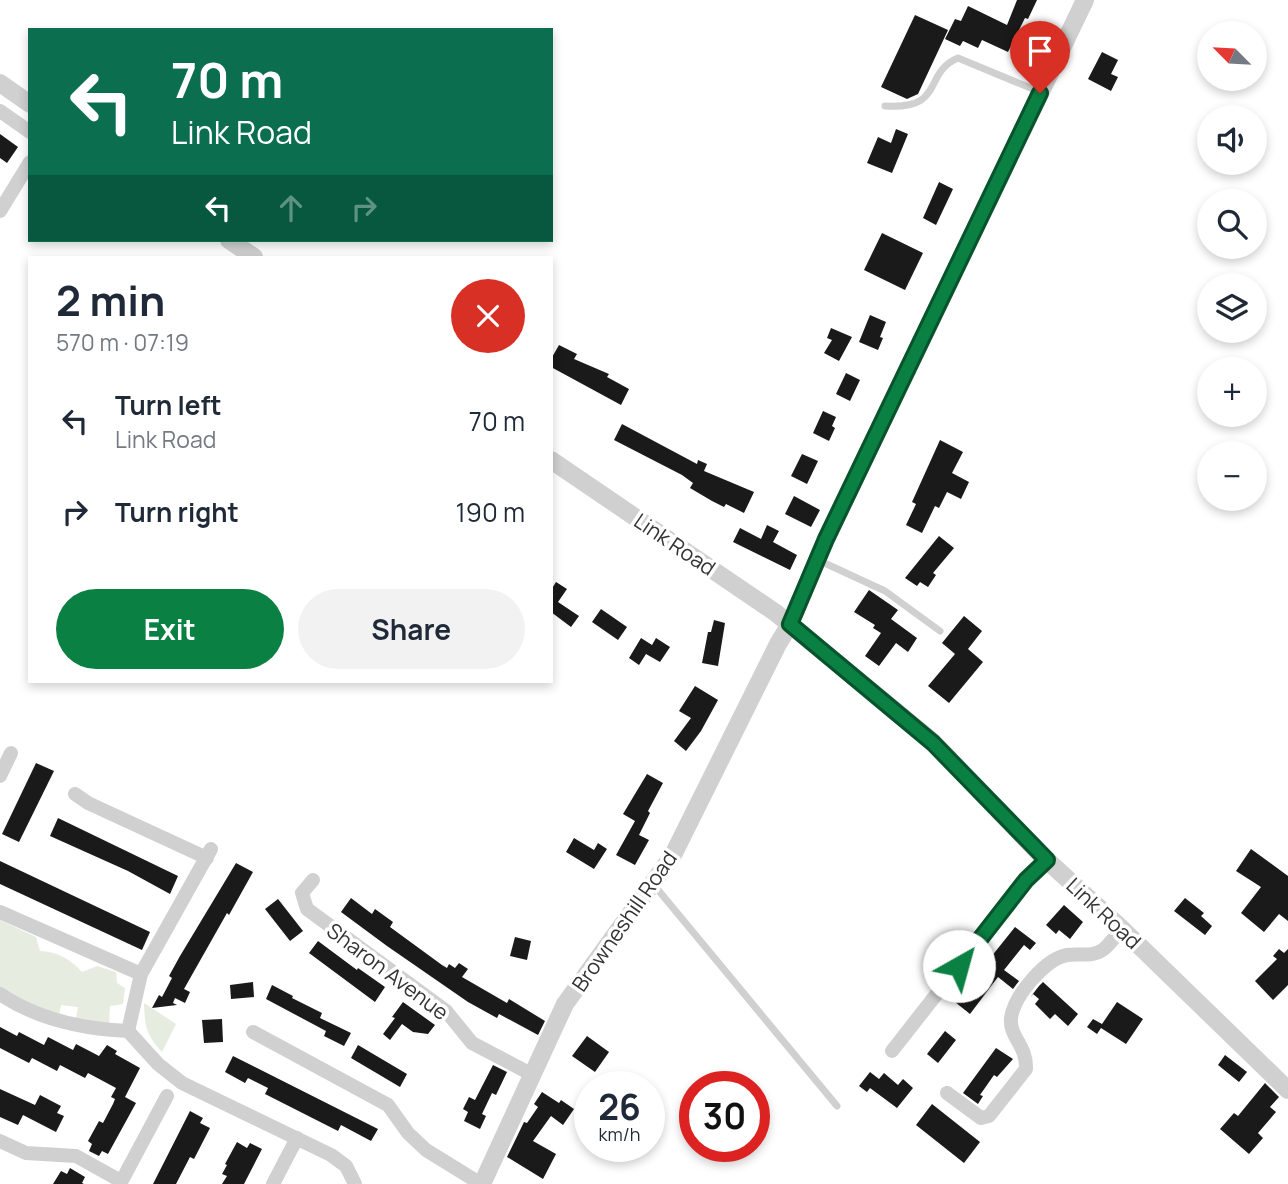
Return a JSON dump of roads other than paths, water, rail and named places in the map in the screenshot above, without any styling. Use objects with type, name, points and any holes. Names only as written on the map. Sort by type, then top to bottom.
[{"type":"street","name":"Browneshill Road","points":[[481,1184],[565,1004],[673,855],[778,643],[790,624],[817,560],[1085,0]]},
{"type":"street","points":[[0,83],[28,103]]},
{"type":"street","points":[[0,111],[28,131]]},
{"type":"street","points":[[0,211],[28,165]]},
{"type":"street","points":[[232,242],[253,256]]},
{"type":"street","name":"Link Road","points":[[553,461],[790,624],[933,743],[1047,860],[1288,1090]]},
{"type":"street","points":[[0,776],[11,753]]},
{"type":"street","points":[[75,794],[88,803],[209,854],[141,974],[128,1031]]},
{"type":"street","points":[[892,1051],[1026,880],[1047,860]]},
{"type":"street","name":"Sharon Avenue","points":[[313,880],[302,893],[307,909],[446,1011],[472,1043],[531,1074]]},
{"type":"street","points":[[0,912],[141,974]]},
{"type":"street","points":[[947,1093],[981,1118],[989,1116],[1026,1069],[1023,1047],[1012,1031],[1011,1019],[1013,1010],[1029,982],[1051,961],[1066,955],[1087,956],[1103,950],[1122,929]]},
{"type":"street","points":[[0,994],[26,1010],[44,1017],[113,1031],[128,1031],[158,1064],[182,1083],[331,1155],[346,1166],[355,1184]]},
{"type":"street","points":[[253,1032],[387,1105],[408,1133],[426,1150],[481,1184]]},
{"type":"street","points":[[0,1141],[26,1153],[76,1156],[120,1183],[167,1096]]},
{"type":"street","points":[[273,1184],[297,1138]]},
{"type":"lane","points":[[885,106],[909,107],[926,98],[947,63],[958,58],[1040,93]]},
{"type":"lane","points":[[817,560],[886,591],[940,631]]},
{"type":"lane","points":[[654,884],[837,1106]]}]
